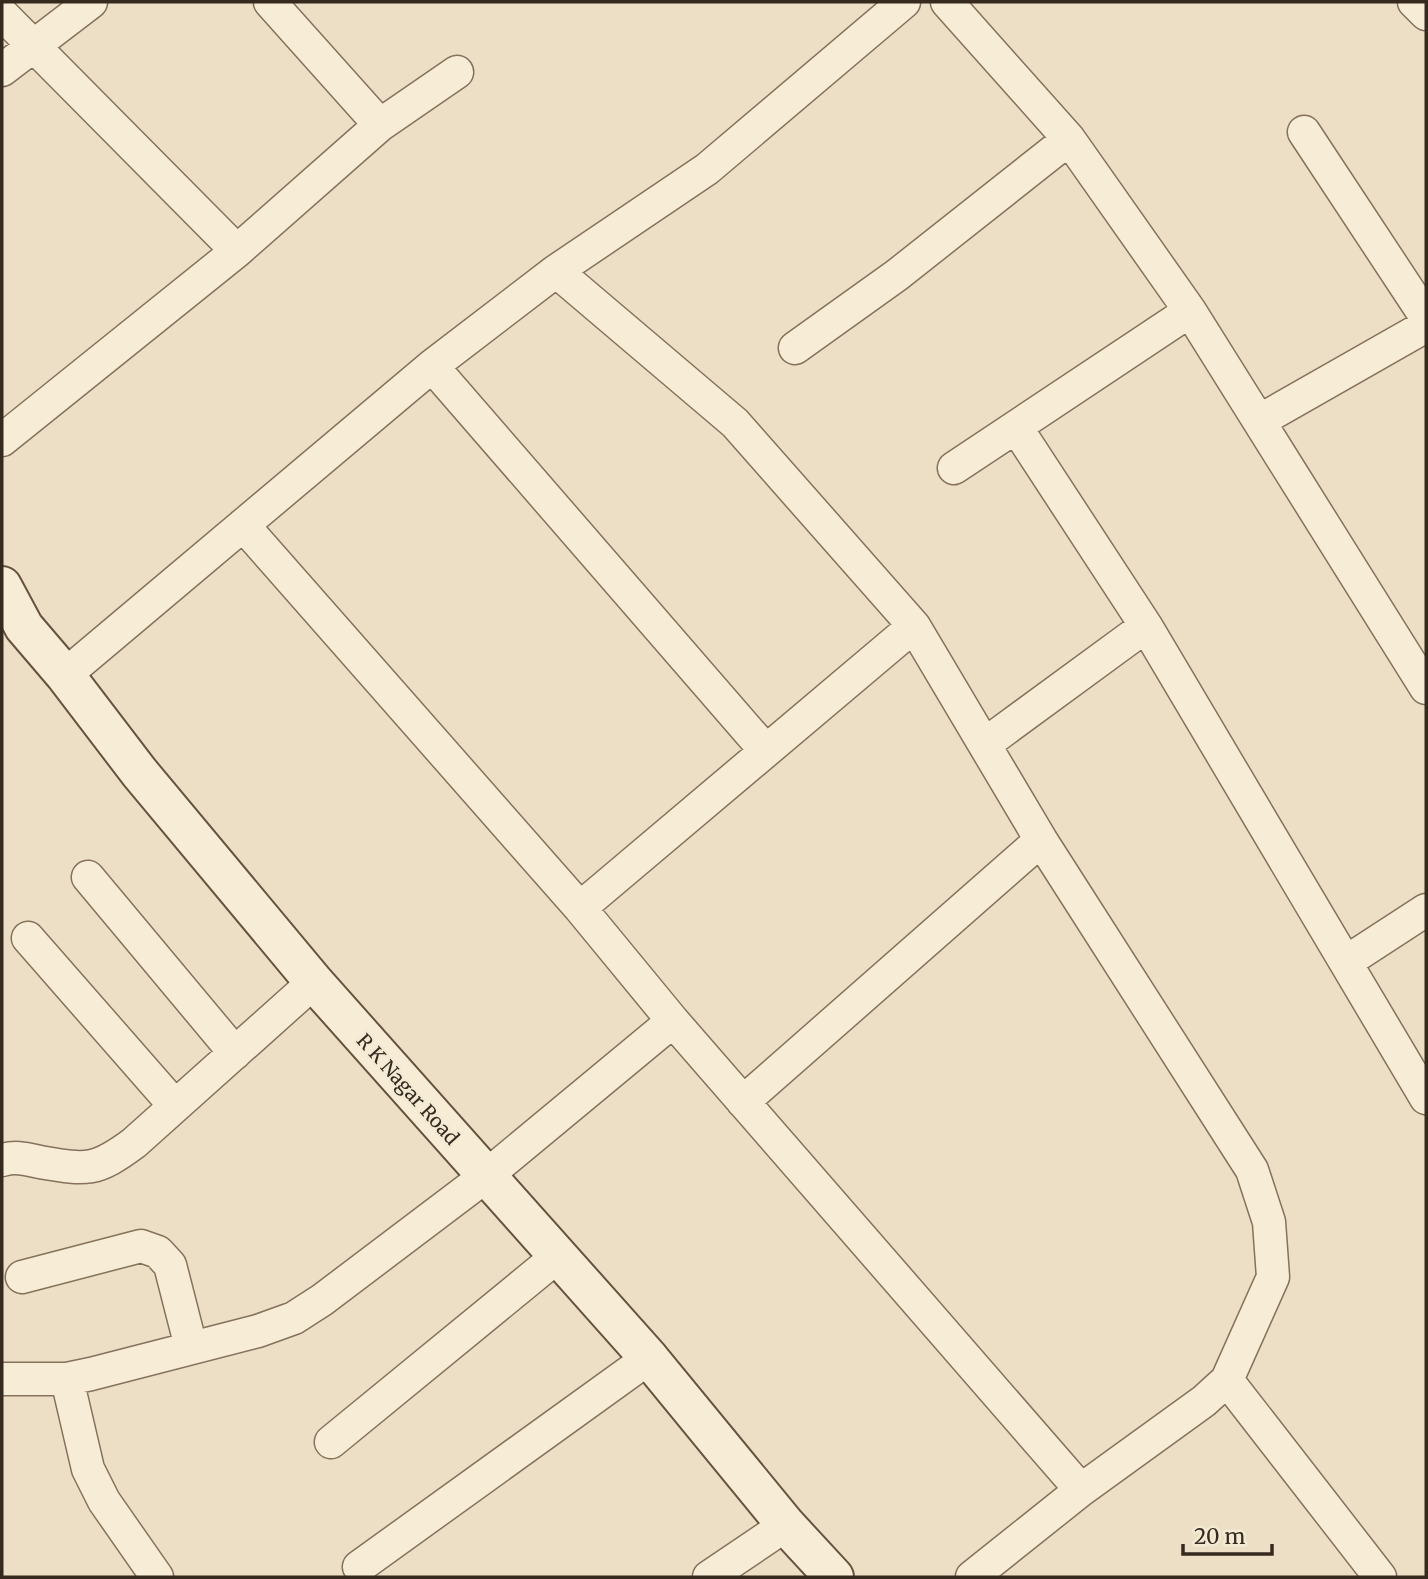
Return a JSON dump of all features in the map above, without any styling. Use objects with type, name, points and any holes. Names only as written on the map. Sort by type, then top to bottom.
[{"type":"main road","name":"R K Nagar Road","points":[[2,586],[24,627],[65,675],[139,772],[314,982],[649,1358],[786,1525],[834,1577]]},
{"type":"street","points":[[2,70],[91,2]]},
{"type":"street","points":[[270,2],[380,125]]},
{"type":"street","points":[[65,675],[432,366],[556,271],[707,169],[904,2]]},
{"type":"street","points":[[947,2],[1069,139],[1190,311],[1426,688]]},
{"type":"street","points":[[1414,2],[1426,14]]},
{"type":"street","points":[[2,14],[237,251]]},
{"type":"street","points":[[2,440],[237,251],[380,125],[457,72]]},
{"type":"street","points":[[1304,132],[1426,317]]},
{"type":"street","points":[[795,348],[897,275],[1069,139]]},
{"type":"street","points":[[556,271],[735,423],[914,626],[1041,839],[1252,1170],[1269,1222],[1273,1276],[1227,1380],[1204,1401],[1081,1490],[972,1577]]},
{"type":"street","points":[[954,468],[1190,311]]},
{"type":"street","points":[[1259,421],[1426,326]]},
{"type":"street","points":[[432,366],[765,750]]},
{"type":"street","points":[[1016,427],[1146,626],[1426,1098]]},
{"type":"street","points":[[243,525],[580,908],[673,1021],[1081,1490]]},
{"type":"street","points":[[580,908],[914,626]]},
{"type":"street","points":[[985,744],[1146,626]]},
{"type":"street","points":[[743,1102],[1041,839]]},
{"type":"street","points":[[88,877],[235,1053]]},
{"type":"street","points":[[1346,962],[1426,910]]},
{"type":"street","points":[[28,939],[175,1106]]},
{"type":"street","points":[[2,1160],[15,1157],[78,1169],[108,1162],[134,1143],[314,982]]},
{"type":"street","points":[[2,1379],[67,1379],[258,1331],[293,1318],[322,1300],[486,1176],[673,1021]]},
{"type":"street","points":[[22,1277],[141,1247],[158,1252],[170,1265],[191,1347]]},
{"type":"street","points":[[331,1442],[558,1256]]},
{"type":"street","points":[[359,1567],[649,1358]]},
{"type":"street","points":[[67,1379],[88,1469],[104,1501],[157,1577]]},
{"type":"street","points":[[1227,1380],[1380,1577]]},
{"type":"street","points":[[709,1577],[786,1525]]}]
